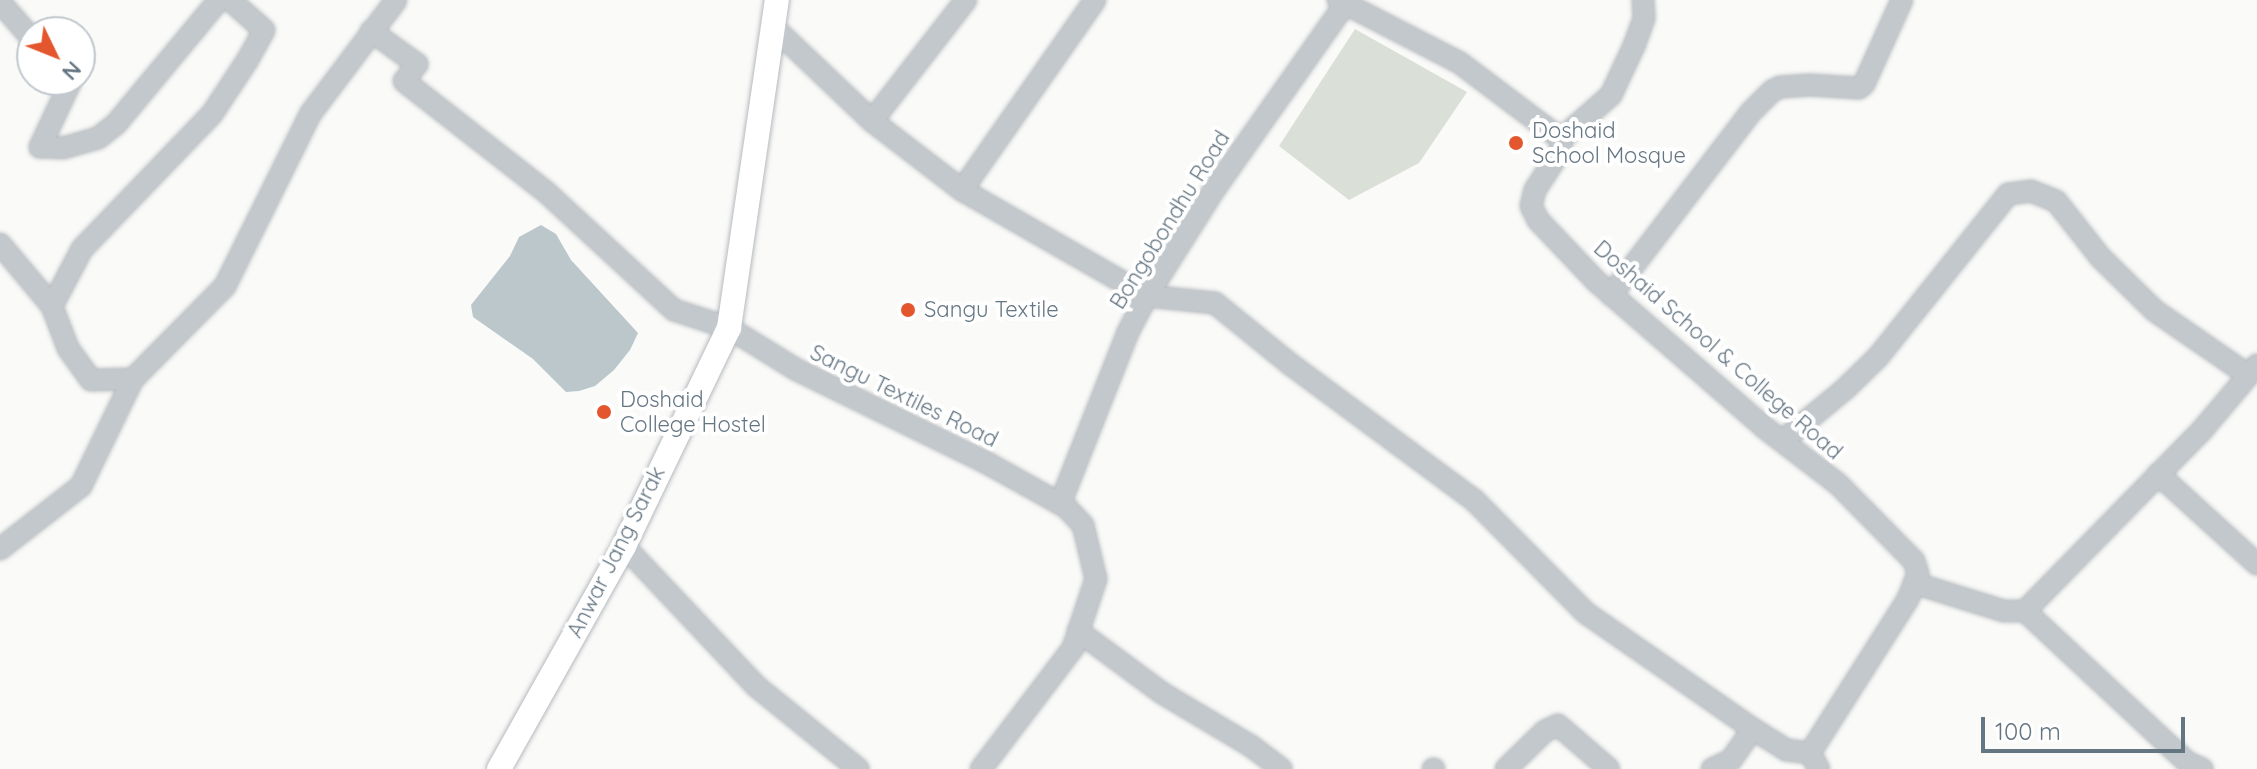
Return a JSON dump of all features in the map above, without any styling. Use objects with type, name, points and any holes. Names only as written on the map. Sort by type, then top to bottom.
[{"type":"main road","name":"Anwar Jang Sarak","points":[[499,769],[624,546],[729,328],[777,0]]},
{"type":"street","points":[[64,96],[40,147],[63,148],[98,138],[116,124],[219,0]]},
{"type":"street","points":[[52,306],[82,249],[212,114],[247,61],[264,30],[230,0]]},
{"type":"street","points":[[0,549],[81,486],[133,379],[225,286],[311,113],[396,0]]},
{"type":"street","points":[[872,121],[966,0]]},
{"type":"street","points":[[962,190],[1095,0]]},
{"type":"street","points":[[1341,2],[1460,63],[1561,139],[1611,95],[1644,18],[1643,0]]},
{"type":"street","points":[[1611,295],[1750,113],[1772,91],[1780,87],[1810,85],[1859,88],[1864,84],[1902,0]]},
{"type":"street","points":[[0,2],[16,20]]},
{"type":"street","name":"Bongobondhu Road","points":[[1060,504],[1128,332],[1147,296],[1216,187],[1341,2]]},
{"type":"street","points":[[772,26],[872,121],[962,190],[1147,296],[1215,303],[1290,364],[1474,500],[1586,613],[1786,750],[1815,761],[1908,599],[1914,583],[2004,611],[2025,611],[2187,762],[2202,769]]},
{"type":"street","name":"Sangu Textiles Road","points":[[371,31],[417,64],[404,81],[546,192],[674,310],[729,328],[795,369],[987,463],[1060,504]]},
{"type":"street","name":"Doshaid School & College Road","points":[[1561,139],[1561,150],[1535,190],[1531,206],[1538,220],[1611,295],[1782,441],[1838,484],[1906,549],[1918,574],[1914,583]]},
{"type":"street","points":[[1782,441],[1878,357],[1987,216],[2008,194],[2041,193],[2056,201],[2100,257],[2155,311],[2253,370],[2203,429],[2025,611]]},
{"type":"street","points":[[0,244],[52,306],[68,348],[91,380],[133,379]]},
{"type":"street","points":[[2158,474],[2257,564]]},
{"type":"street","points":[[981,769],[1073,648],[1096,579],[1083,525],[1060,504]]},
{"type":"street","points":[[624,546],[756,686],[858,769]]},
{"type":"street","points":[[1078,631],[1162,693],[1251,746],[1281,769]]},
{"type":"street","points":[[1507,769],[1545,731],[1558,725],[1609,769]]},
{"type":"street","points":[[1712,769],[1731,760],[1753,729]]},
{"type":"shaded area","points":[[1355,29],[1467,92],[1419,163],[1349,200],[1279,146]]},
{"type":"shaded area","points":[[541,225],[556,234],[571,260],[638,333],[630,350],[614,370],[595,386],[579,391],[566,392],[533,359],[473,317],[471,305],[510,256],[519,237]]},
{"type":"place","name":"Doshaid School Mosque","points":[[1516,143]]},
{"type":"place","name":"Sangu Textile","points":[[908,310]]},
{"type":"place","name":"Doshaid College Hostel","points":[[604,412]]}]
